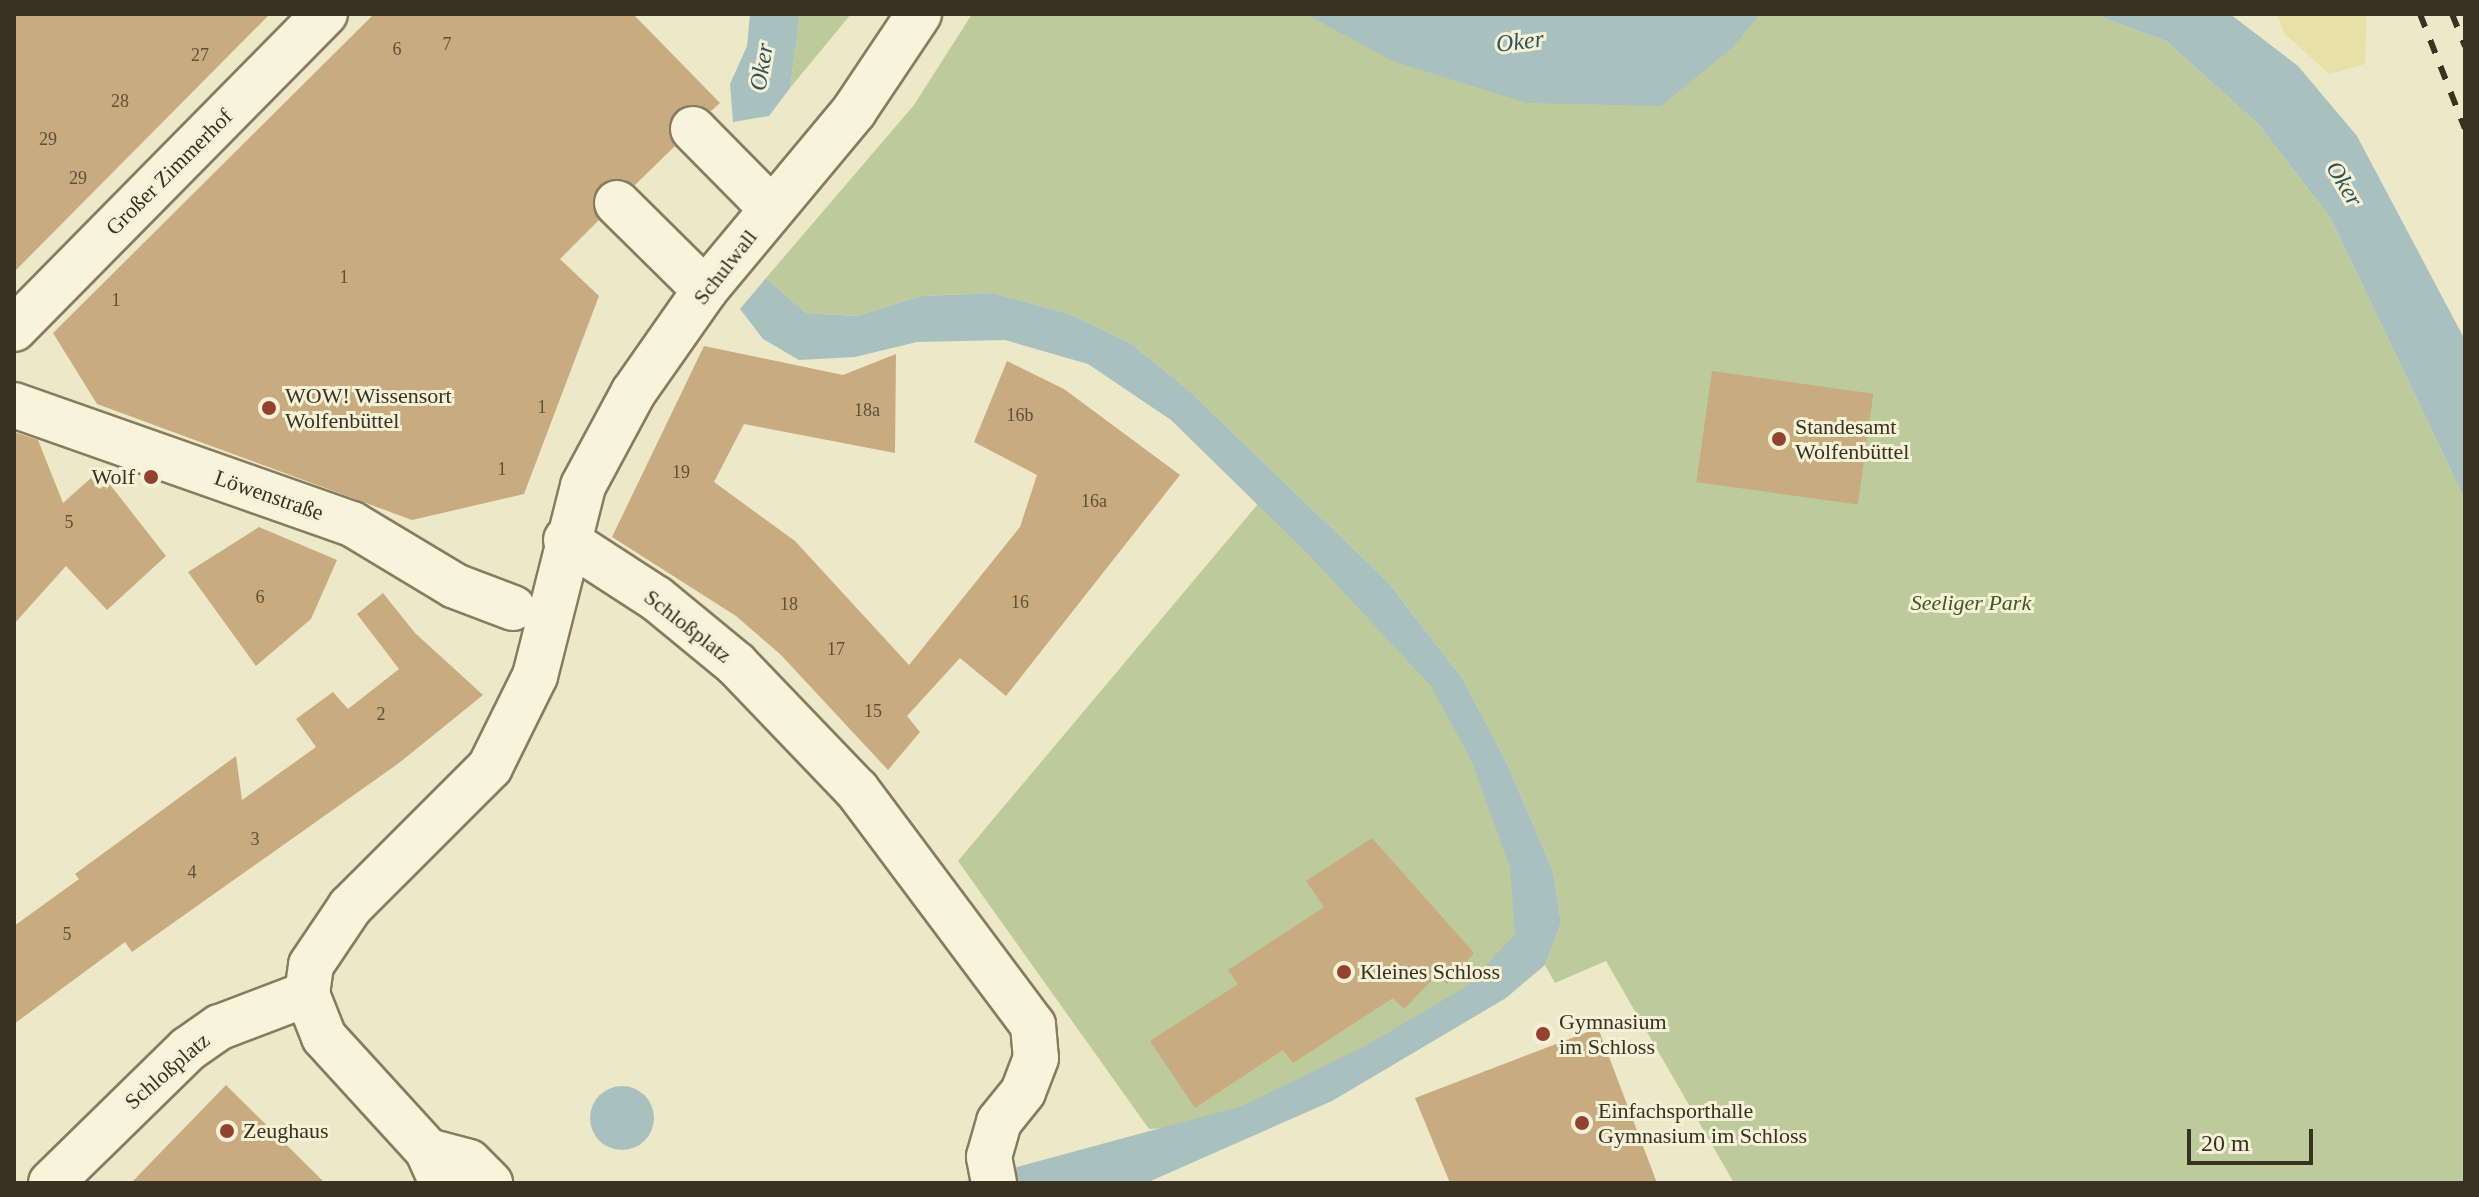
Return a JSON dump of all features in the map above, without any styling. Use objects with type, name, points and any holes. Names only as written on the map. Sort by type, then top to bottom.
[{"type":"street","name":"Großer Zimmerhof","points":[[14,329],[325,14]]},
{"type":"street","name":"Schulwall","points":[[566,540],[583,486],[633,393],[705,290],[854,111],[919,14]]},
{"type":"street","points":[[693,129],[772,209]]},
{"type":"street","points":[[617,203],[705,290]]},
{"type":"street","name":"Löwenstraße","points":[[14,405],[352,524],[455,586],[513,608]]},
{"type":"street","points":[[490,1183],[469,1162],[435,1167],[324,1037],[307,994],[311,965],[342,917],[451,810],[507,740],[535,676],[566,540]]},
{"type":"street","name":"Schloßplatz","points":[[566,540],[657,599],[758,687],[857,790],[1033,1025],[1036,1058],[1023,1092],[999,1122],[989,1157],[993,1178]]},
{"type":"street","name":"Schloßplatz","points":[[51,1183],[188,1049],[230,1022],[307,994]]},
{"type":"green space","points":[[800,14],[851,14],[790,88]]},
{"type":"green space","name":"Seeliger Park","points":[[972,14],[2093,14],[2166,41],[2258,124],[2330,217],[2465,500],[2465,1183],[1734,1183],[1606,961],[1555,983],[1545,965],[1561,923],[1553,871],[1505,759],[1462,678],[1387,581],[1185,387],[1130,343],[1070,314],[993,293],[921,296],[857,316],[806,313],[766,278],[914,105]]},
{"type":"green space","points":[[1263,498],[1414,646],[1520,854],[1525,955],[1229,1125],[1149,1129],[958,861]]},
{"type":"sand","points":[[2277,14],[2367,14],[2365,64],[2329,74],[2284,33]]},
{"type":"water","name":"Oker","points":[[750,14],[800,14],[790,88],[769,116],[733,122],[730,84],[747,46]]},
{"type":"water","name":"Oker","points":[[1306,14],[1760,14],[1732,48],[1661,106],[1527,103],[1392,61]]},
{"type":"water","name":"Oker","points":[[2093,14],[2230,14],[2298,66],[2357,136],[2465,340],[2465,500],[2330,217],[2258,124],[2166,41]]},
{"type":"water","points":[[766,278],[806,313],[857,316],[921,296],[993,293],[1070,314],[1130,343],[1185,387],[1387,581],[1462,678],[1505,759],[1553,871],[1561,923],[1545,965],[1506,998],[1332,1101],[1146,1183],[958,1183],[1242,1106],[1365,1046],[1467,986],[1515,934],[1510,868],[1472,762],[1431,686],[1307,553],[1171,420],[1088,364],[1005,340],[917,342],[855,357],[799,360],[763,339],[740,309]]},
{"type":"water","points":[[616,1086],[628,1086],[645,1095],[652,1106],[652,1130],[645,1141],[628,1150],[616,1150],[604,1145],[595,1136],[590,1124],[590,1112],[595,1100],[604,1091]]},
{"type":"building","points":[[14,14],[270,14],[14,272]]},
{"type":"building","points":[[374,14],[633,14],[720,103],[711,111],[699,105],[676,111],[669,123],[675,146],[635,185],[623,179],[600,185],[593,197],[599,220],[560,259],[599,296],[524,494],[412,520],[97,404],[53,333]]},
{"type":"building","points":[[704,346],[843,375],[896,354],[895,453],[744,424],[714,482],[795,541],[909,665],[1020,527],[1037,475],[974,442],[1007,361],[1064,389],[1180,475],[1006,696],[960,658],[907,716],[920,732],[888,770],[781,655],[736,616],[612,537]]},
{"type":"building","points":[[1712,371],[1873,394],[1858,505],[1696,482]]},
{"type":"building","points":[[14,432],[38,440],[63,503],[91,478],[100,489],[108,482],[166,556],[107,610],[66,566],[14,624]]},
{"type":"building","points":[[259,527],[337,560],[311,619],[256,666],[188,572]]},
{"type":"building","points":[[383,593],[415,633],[483,695],[399,763],[132,952],[125,942],[14,1024],[14,926],[79,879],[75,874],[236,756],[242,800],[316,747],[296,719],[333,692],[348,709],[399,669],[357,614]]},
{"type":"building","name":"Kleines Schloss","points":[[1372,838],[1474,953],[1447,984],[1437,975],[1404,1009],[1393,998],[1293,1063],[1283,1050],[1195,1108],[1150,1041],[1238,984],[1228,970],[1324,907],[1306,881]]},
{"type":"building","points":[[1598,1028],[1657,1183],[1450,1183],[1415,1098]]},
{"type":"building","name":"Zeughaus","points":[[226,1085],[325,1183],[131,1183]]},
{"type":"railway","points":[[2420,14],[2465,129]]},
{"type":"railway","points":[[2452,14],[2465,47]]},
{"type":"place","name":"WOW! Wissensort Wolfenbüttel","points":[[269,408]]},
{"type":"place","name":"Standesamt Wolfenbüttel","points":[[1779,439]]},
{"type":"place","name":"Wolf","points":[[151,477]]},
{"type":"place","name":"Kleines Schloss","points":[[1344,972]]},
{"type":"place","name":"Gymnasium im Schloss","points":[[1543,1034]]},
{"type":"place","name":"Einfachsporthalle Gymnasium im Schloss","points":[[1582,1123]]},
{"type":"place","name":"Zeughaus","points":[[227,1131]]}]
